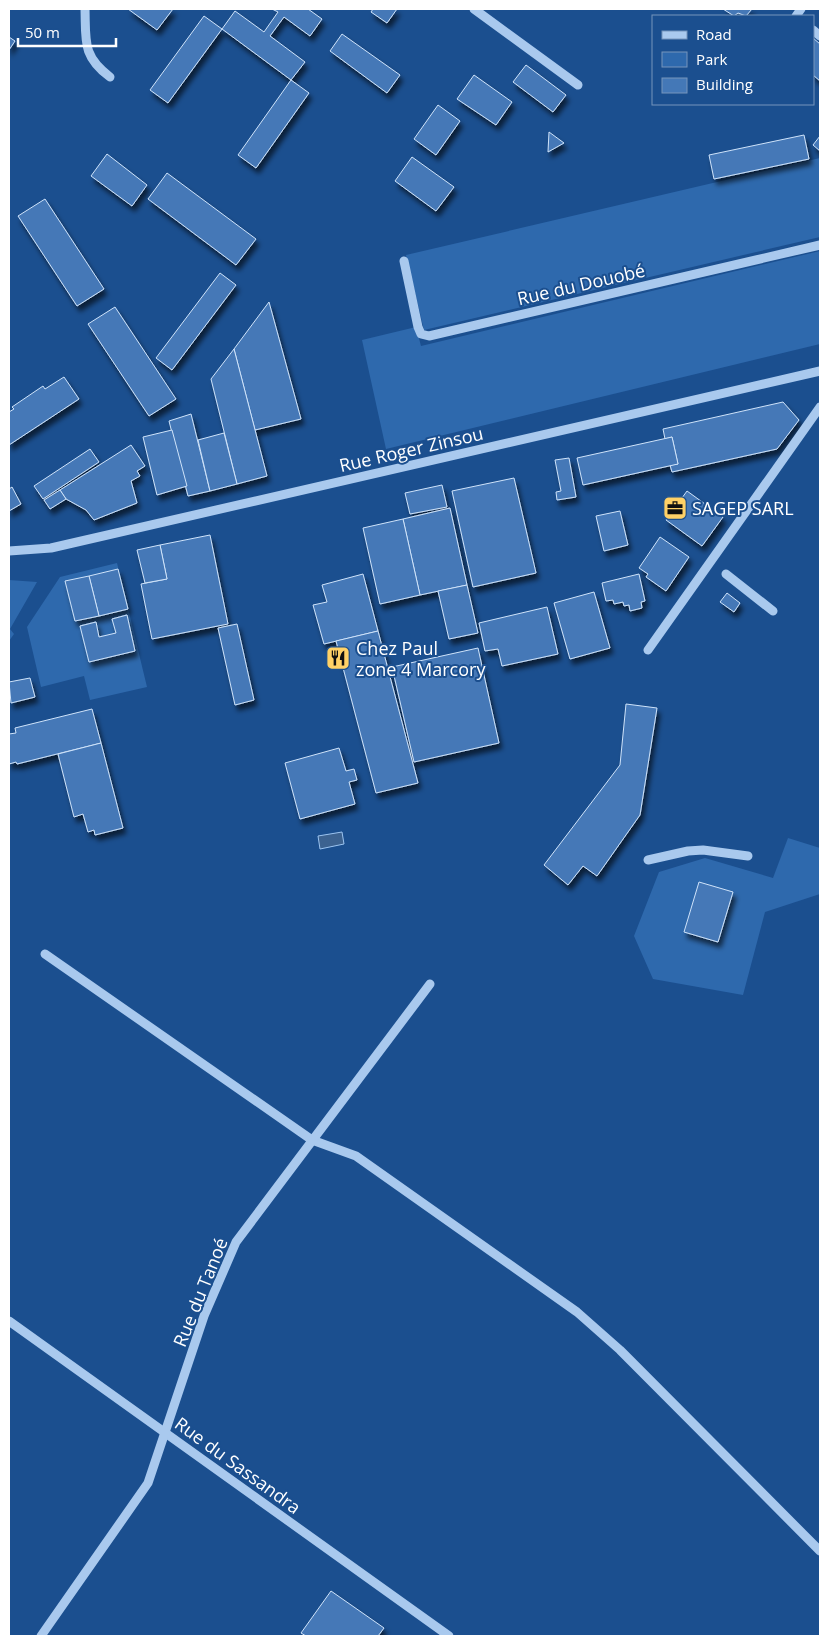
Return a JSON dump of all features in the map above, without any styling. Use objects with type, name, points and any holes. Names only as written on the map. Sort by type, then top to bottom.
[{"type":"street","points":[[85,9],[86,48],[97,68],[110,77]]},
{"type":"street","points":[[474,9],[578,85]]},
{"type":"street","name":"Rue du Douobé","points":[[404,261],[418,326],[421,334],[428,336],[820,246]]},
{"type":"street","name":"Rue Roger Zinsou","points":[[9,550],[52,548],[820,371]]},
{"type":"street","points":[[648,650],[820,407]]},
{"type":"street","points":[[726,574],[773,611]]},
{"type":"street","points":[[648,860],[688,851],[704,850],[748,856]]},
{"type":"street","points":[[45,954],[312,1140],[356,1156],[577,1312],[620,1350],[820,1551]]},
{"type":"street","name":"Rue du Tanoé","points":[[41,1636],[148,1483],[204,1316],[236,1242],[430,984]]},
{"type":"street","name":"Rue du Sassandra","points":[[9,1321],[449,1636]]},
{"type":"green space","points":[[820,158],[820,237],[424,330],[406,255]]},
{"type":"green space","points":[[820,251],[820,344],[386,449],[362,340],[416,327],[421,346]]},
{"type":"green space","points":[[117,563],[147,687],[90,700],[84,676],[41,687],[27,627],[60,577]]},
{"type":"green space","points":[[9,580],[37,582],[10,629],[14,634],[9,641]]},
{"type":"green space","points":[[788,838],[820,848],[820,894],[765,912],[743,995],[653,979],[634,936],[659,872],[705,858],[773,878]]},
{"type":"shaded area","points":[[342,832],[344,844],[320,849],[318,836]]},
{"type":"building","points":[[128,9],[173,9],[157,30]]},
{"type":"building","points":[[272,9],[308,9],[322,19],[310,36],[284,17],[270,36],[305,62],[291,80],[222,29],[235,11],[264,32],[278,12]]},
{"type":"building","points":[[373,9],[397,9],[387,23],[371,12]]},
{"type":"building","points":[[723,9],[752,9],[747,15],[738,13],[732,15]]},
{"type":"building","points":[[204,16],[222,29],[168,103],[150,90]]},
{"type":"building","points":[[342,34],[400,75],[387,93],[330,51]]},
{"type":"building","points":[[9,37],[15,41],[9,50]]},
{"type":"building","points":[[814,39],[820,44],[820,81],[814,76]]},
{"type":"building","points":[[526,65],[566,95],[553,112],[513,82]]},
{"type":"building","points":[[474,75],[512,102],[496,125],[457,99]]},
{"type":"building","points":[[291,80],[309,93],[256,168],[238,155]]},
{"type":"building","points":[[438,105],[460,121],[436,155],[414,139]]},
{"type":"building","points":[[549,132],[564,143],[548,152]]},
{"type":"building","points":[[804,135],[809,159],[714,179],[709,155]]},
{"type":"building","points":[[820,136],[820,151],[813,145]]},
{"type":"building","points":[[107,154],[147,185],[132,206],[91,176]]},
{"type":"building","points":[[412,157],[454,187],[436,211],[395,181]]},
{"type":"building","points":[[167,173],[256,239],[236,265],[148,199]]},
{"type":"building","points":[[45,199],[104,289],[77,306],[18,216]]},
{"type":"building","points":[[220,273],[236,285],[172,370],[156,358]]},
{"type":"building","points":[[269,302],[301,419],[255,430],[234,349]]},
{"type":"building","points":[[115,307],[176,399],[149,416],[88,324]]},
{"type":"building","points":[[234,349],[267,476],[237,484],[211,379]]},
{"type":"building","points":[[64,377],[79,399],[9,445],[9,412],[14,409],[12,407],[43,386],[45,389]]},
{"type":"building","points":[[783,402],[799,420],[777,449],[672,472],[670,465],[678,464],[672,437],[665,439],[663,429]]},
{"type":"building","points":[[191,414],[210,491],[188,496],[169,421]]},
{"type":"building","points":[[172,430],[187,486],[157,495],[143,437]]},
{"type":"building","points":[[224,433],[237,484],[210,491],[198,440]]},
{"type":"building","points":[[672,437],[678,464],[583,485],[577,458]]},
{"type":"building","points":[[131,445],[145,466],[137,471],[140,476],[131,481],[137,503],[94,520],[86,510],[66,499],[60,490]]},
{"type":"building","points":[[90,449],[99,462],[43,499],[34,486]]},
{"type":"building","points":[[569,458],[576,497],[557,500],[556,492],[561,491],[555,460]]},
{"type":"building","points":[[514,478],[536,573],[473,587],[452,491]]},
{"type":"building","points":[[442,485],[447,507],[410,514],[405,493]]},
{"type":"building","points":[[12,487],[21,504],[9,511],[9,489]]},
{"type":"building","points":[[60,490],[66,499],[50,509],[44,500]]},
{"type":"building","points":[[687,491],[723,517],[702,546],[666,520]]},
{"type":"building","points":[[450,508],[467,585],[420,595],[403,519]]},
{"type":"building","points":[[620,511],[628,545],[604,551],[596,516]]},
{"type":"building","points":[[403,519],[420,595],[380,604],[363,528]]},
{"type":"building","points":[[210,535],[228,624],[152,639],[141,584],[167,579],[160,545]]},
{"type":"building","points":[[660,537],[689,557],[666,591],[646,577],[648,574],[639,568]]},
{"type":"building","points":[[160,545],[167,579],[145,583],[137,550]]},
{"type":"building","points":[[118,569],[128,609],[99,616],[89,576]]},
{"type":"building","points":[[363,574],[378,631],[324,644],[313,605],[327,602],[322,585]]},
{"type":"building","points":[[639,574],[645,601],[641,602],[642,608],[630,611],[629,605],[624,606],[623,602],[614,604],[613,600],[606,601],[602,583]]},
{"type":"building","points":[[89,576],[99,616],[75,621],[65,581]]},
{"type":"building","points":[[467,585],[478,633],[449,639],[438,591]]},
{"type":"building","points":[[594,592],[610,648],[570,659],[554,603]]},
{"type":"building","points":[[727,593],[740,603],[734,612],[720,602]]},
{"type":"building","points":[[547,607],[558,654],[502,666],[498,649],[485,651],[479,623]]},
{"type":"building","points":[[127,615],[135,651],[89,662],[80,626],[96,622],[99,637],[116,633],[112,619]]},
{"type":"building","points":[[237,624],[254,700],[235,705],[218,628]]},
{"type":"building","points":[[378,631],[418,783],[376,793],[336,641]]},
{"type":"building","points":[[478,648],[499,743],[414,762],[392,667]]},
{"type":"building","points":[[30,678],[35,697],[11,703],[9,682]]},
{"type":"building","points":[[626,704],[657,708],[640,815],[597,876],[583,866],[568,885],[544,865],[620,765]]},
{"type":"building","points":[[92,709],[101,743],[17,764],[16,762],[9,764],[9,734],[16,733],[15,728]]},
{"type":"building","points":[[101,743],[123,828],[95,835],[94,830],[88,832],[83,814],[74,817],[58,754]]},
{"type":"building","points":[[339,748],[346,771],[354,769],[357,780],[349,782],[355,804],[300,819],[285,763]]},
{"type":"building","points":[[699,882],[733,892],[718,942],[684,932]]},
{"type":"building","points":[[331,1591],[384,1628],[378,1636],[306,1636],[301,1633]]},
{"type":"place","name":"SAGEP SARL","points":[[675,508]]},
{"type":"place","name":"Chez Paul zone 4 Marcory","points":[[338,658]]}]
